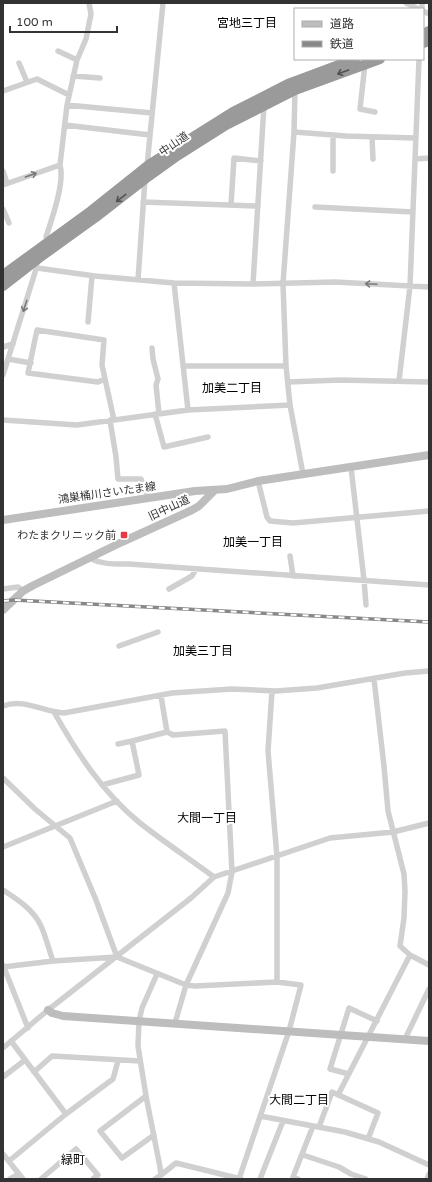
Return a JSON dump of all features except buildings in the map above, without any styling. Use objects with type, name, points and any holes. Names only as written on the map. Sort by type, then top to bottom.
[{"type":"highway","name":"中山道","points":[[3,275],[91,211],[147,167],[233,112],[288,84],[352,60]]},
{"type":"highway","name":"中山道","points":[[3,286],[145,179],[177,156],[226,125],[264,104],[295,90],[377,60]]},
{"type":"main road","points":[[215,490],[227,489],[258,481],[429,455]]},
{"type":"main road","name":"鴻巣桶川さいたま線","points":[[3,520],[194,490],[215,490]]},
{"type":"main road","name":"旧中山道","points":[[3,610],[23,591],[122,542],[192,510],[199,506],[215,490]]},
{"type":"main road","points":[[48,1010],[52,1013],[63,1016],[429,1041]]},
{"type":"street","points":[[50,240],[46,237],[56,203],[61,171],[60,165],[67,105],[77,60],[86,39],[90,14],[89,3]]},
{"type":"street","points":[[147,167],[163,3]]},
{"type":"street","points":[[406,3],[417,8]]},
{"type":"street","points":[[58,51],[77,60]]},
{"type":"street","points":[[399,381],[410,286],[419,60]]},
{"type":"street","points":[[20,63],[27,82]]},
{"type":"street","points":[[365,64],[360,109],[375,112]]},
{"type":"street","points":[[73,76],[100,78]]},
{"type":"street","points":[[3,91],[36,80],[69,95]]},
{"type":"street","points":[[295,90],[294,132],[283,284],[286,366],[290,405],[303,474]]},
{"type":"street","points":[[253,284],[264,104]]},
{"type":"street","points":[[67,105],[152,114]]},
{"type":"street","points":[[65,125],[150,135]]},
{"type":"street","points":[[294,132],[416,138]]},
{"type":"street","points":[[333,135],[333,171]]},
{"type":"street","points":[[372,137],[373,159]]},
{"type":"street","points":[[230,205],[234,158],[261,161]]},
{"type":"street","points":[[415,159],[429,158]]},
{"type":"street","points":[[3,171],[5,184],[60,165]]},
{"type":"street","points":[[138,280],[145,179]]},
{"type":"street","points":[[143,202],[258,206]]},
{"type":"street","points":[[315,207],[413,212]]},
{"type":"street","points":[[3,208],[9,223]]},
{"type":"street","points":[[3,375],[39,258]]},
{"type":"street","points":[[37,268],[92,276],[174,283],[283,284],[334,282],[429,287]]},
{"type":"street","points":[[88,322],[92,276]]},
{"type":"street","points":[[174,283],[188,410]]},
{"type":"street","points":[[105,379],[98,382],[28,373],[38,330],[104,340],[102,365],[105,379],[112,420],[118,479],[141,479],[149,498]]},
{"type":"street","points":[[3,347],[13,344]]},
{"type":"street","points":[[152,348],[158,379],[156,385],[157,414],[164,447],[208,437]]},
{"type":"street","points":[[8,359],[31,363]]},
{"type":"street","points":[[183,366],[286,366]]},
{"type":"street","points":[[288,382],[340,380],[429,382]]},
{"type":"street","points":[[3,420],[77,425],[188,410],[290,405]]},
{"type":"street","points":[[351,467],[366,605]]},
{"type":"street","points":[[258,481],[267,517],[270,520],[293,523],[356,516],[429,511]]},
{"type":"street","points":[[290,556],[293,576]]},
{"type":"street","points":[[89,558],[108,564],[129,564],[429,584]]},
{"type":"street","points":[[168,589],[192,576],[196,569]]},
{"type":"street","points":[[3,589],[18,587],[23,591]]},
{"type":"street","points":[[120,646],[158,632]]},
{"type":"street","points":[[3,706],[11,703],[22,703],[54,712],[64,713],[172,693],[217,690],[272,691],[317,688],[405,673],[429,671]]},
{"type":"street","points":[[374,679],[388,811],[404,874],[404,918],[400,946],[410,955],[429,965]]},
{"type":"street","points":[[272,691],[268,752],[276,857],[277,982]]},
{"type":"street","points":[[161,696],[167,732]]},
{"type":"street","points":[[54,712],[70,740],[102,785],[117,801],[140,823],[214,877]]},
{"type":"street","points":[[118,744],[167,732],[173,735],[225,731],[232,872],[228,893],[186,985],[175,1023]]},
{"type":"street","points":[[102,785],[139,775],[132,741]]},
{"type":"street","points":[[3,778],[70,838],[96,900],[117,957]]},
{"type":"street","points":[[3,847],[117,801]]},
{"type":"street","points":[[3,1048],[48,1010],[191,898],[214,877],[330,838],[393,832],[429,823]]},
{"type":"street","points":[[3,890],[14,897],[32,913],[41,925],[53,961]]},
{"type":"street","points":[[338,1095],[410,955]]},
{"type":"street","points":[[28,1028],[3,966],[117,957],[186,985],[195,986],[277,982],[301,985],[289,1031],[239,1179],[176,1163],[155,1179]]},
{"type":"street","points":[[157,974],[142,1008],[139,1021],[138,1046],[161,1175]]},
{"type":"street","points":[[405,1039],[429,988]]},
{"type":"street","points":[[349,1074],[330,1069],[349,1008],[376,1021]]},
{"type":"street","points":[[11,1041],[66,1114]]},
{"type":"street","points":[[34,1072],[52,1056],[118,1061],[140,1061]]},
{"type":"street","points":[[3,1077],[24,1060]]},
{"type":"street","points":[[9,1161],[66,1114],[113,1079],[118,1061]]},
{"type":"street","points":[[298,1179],[293,1177],[332,1092],[378,1113],[368,1139]]},
{"type":"street","points":[[146,1096],[100,1131],[122,1158],[154,1135]]},
{"type":"street","points":[[260,1116],[345,1132],[379,1142],[429,1165]]},
{"type":"street","points":[[260,1179],[283,1121]]},
{"type":"street","points":[[41,1179],[76,1149],[98,1176],[93,1179]]},
{"type":"street","points":[[3,1154],[23,1179]]},
{"type":"street","points":[[303,1155],[339,1167],[349,1176],[366,1179]]},
{"type":"street","points":[[10,1179],[19,1174]]},
{"type":"street","points":[[427,1179],[429,1174]]},
{"type":"railway","points":[[3,601],[14,600],[429,622]]},
{"type":"place","name":"わたまクリニック前","points":[[124,535]]},
{"type":"district","name":"宮地三丁目","points":[[247,23]]},
{"type":"district","name":"加美二丁目","points":[[232,388]]},
{"type":"district","name":"加美一丁目","points":[[253,542]]},
{"type":"district","name":"加美三丁目","points":[[203,651]]},
{"type":"district","name":"大間一丁目","points":[[207,818]]},
{"type":"district","name":"大間二丁目","points":[[299,1100]]},
{"type":"district","name":"緑町","points":[[73,1160]]}]
